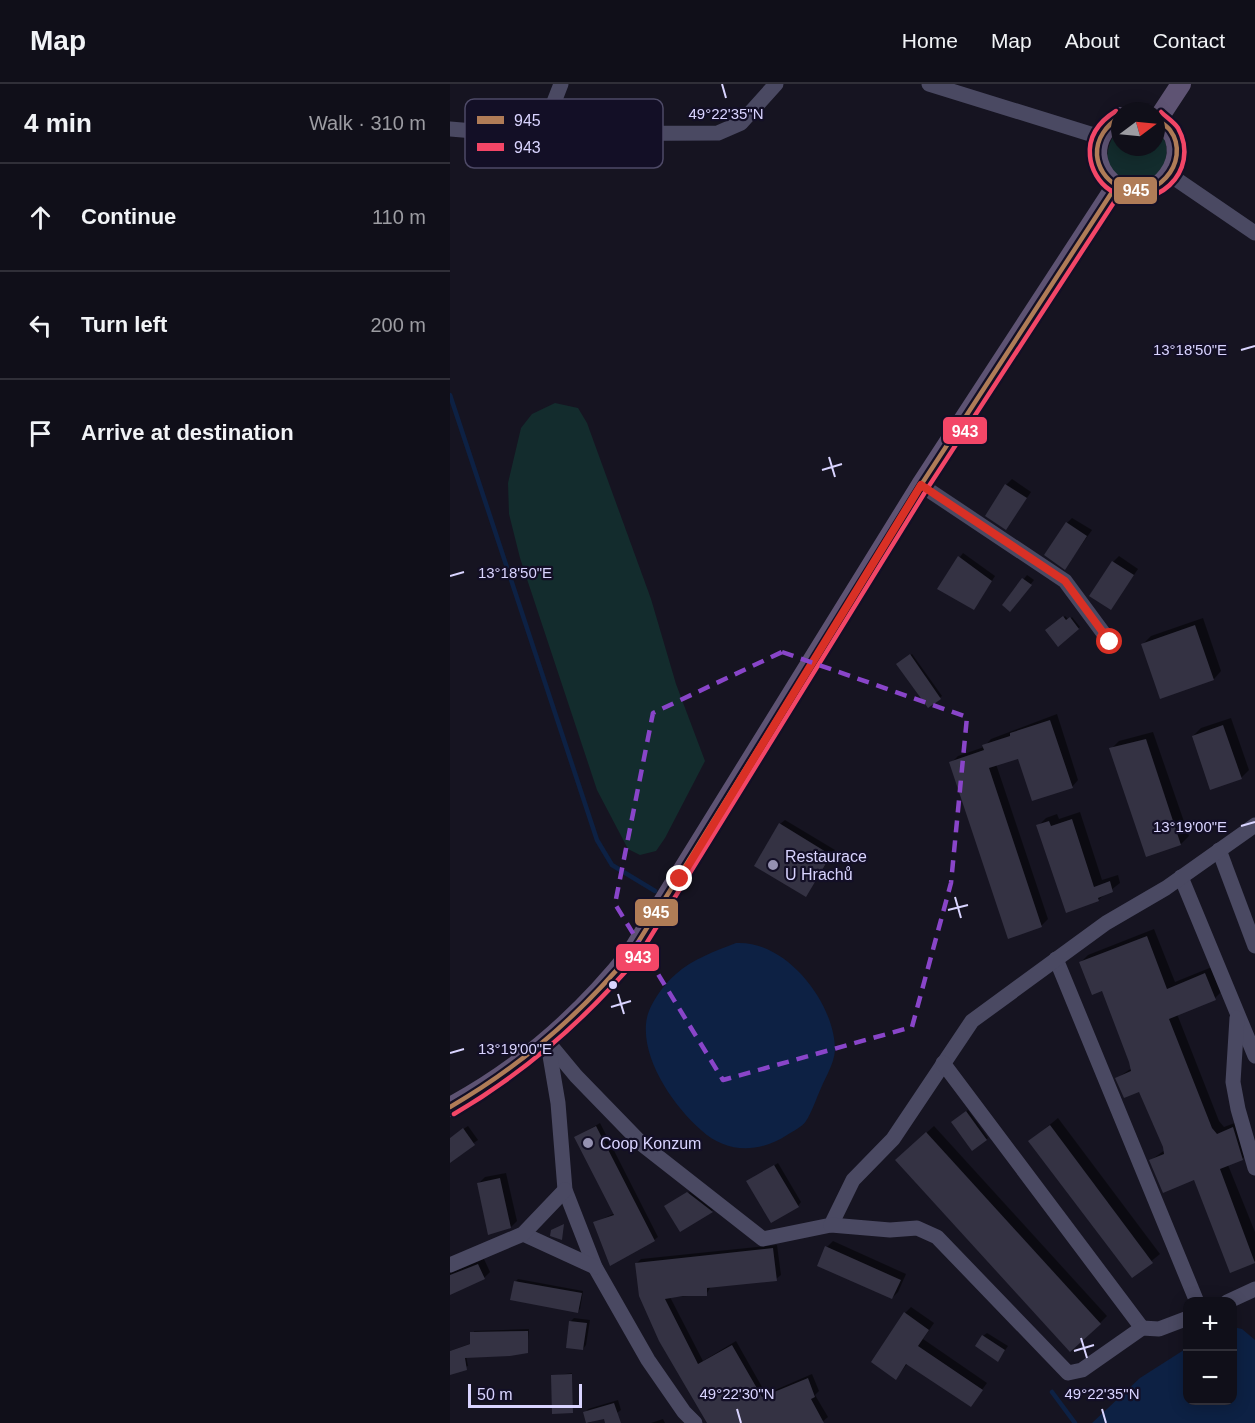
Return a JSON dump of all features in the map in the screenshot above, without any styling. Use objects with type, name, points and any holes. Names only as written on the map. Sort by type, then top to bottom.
[{"type":"main road","points":[[1165,107],[1181,84]]},
{"type":"main road","points":[[1111,123],[1100,137],[1098,161],[1104,175],[1116,186],[1141,193],[1157,187],[1170,175],[1176,159],[1175,141],[1165,125]]},
{"type":"main road","points":[[450,1107],[506,1072],[547,1041],[614,975],[649,928],[921,485],[1116,186]]},
{"type":"street","points":[[555,99],[561,84]]},
{"type":"street","points":[[663,133],[718,133],[741,123],[776,84]]},
{"type":"street","points":[[929,84],[1100,137]]},
{"type":"street","points":[[450,129],[465,130]]},
{"type":"street","points":[[1170,175],[1255,233]]},
{"type":"street","points":[[921,485],[1065,581],[1110,642]]},
{"type":"street","points":[[831,1225],[853,1180],[893,1139],[972,1021],[1106,923],[1181,877],[1255,825]]},
{"type":"street","points":[[1219,850],[1255,946]]},
{"type":"street","points":[[1181,877],[1255,1056]]},
{"type":"street","points":[[1056,959],[1195,1297]]},
{"type":"street","points":[[1237,1012],[1233,1082],[1255,1168]]},
{"type":"street","points":[[547,1041],[558,1103],[565,1190],[595,1267],[648,1360],[684,1412],[695,1423]]},
{"type":"street","points":[[547,1041],[576,1076],[643,1145],[763,1239],[831,1225],[890,1230],[917,1227],[937,1237],[1068,1373],[1082,1370],[1142,1328],[1159,1329],[1183,1320]]},
{"type":"street","points":[[943,1063],[1142,1328]]},
{"type":"street","points":[[450,1264],[523,1234],[565,1190]]},
{"type":"street","points":[[523,1234],[595,1267]]},
{"type":"street","points":[[1237,1298],[1255,1290]]},
{"type":"highlighted area","points":[[782,652],[967,717],[951,883],[912,1027],[723,1080],[615,904],[653,713]]},
{"type":"green space","points":[[1111,142],[1111,156],[1165,156],[1165,142],[1167,152],[1165,162],[1158,175],[1147,181],[1135,183],[1113,172],[1108,160]]},
{"type":"green space","points":[[555,403],[578,408],[587,423],[651,599],[676,684],[705,761],[665,838],[656,851],[640,855],[628,849],[597,790],[520,558],[509,514],[508,483],[521,428],[532,414]]},
{"type":"water","points":[[736,943],[755,945],[773,952],[789,963],[804,978],[827,1013],[833,1032],[835,1050],[830,1070],[804,1123],[776,1141],[754,1148],[732,1147],[721,1143],[711,1138],[691,1120],[662,1082],[646,1038],[649,1011],[656,997],[671,979],[697,960]]},
{"type":"water","points":[[1237,1328],[1242,1329],[1255,1340],[1255,1423],[1092,1423],[1140,1378],[1183,1351],[1183,1405],[1237,1405]]},
{"type":"building","points":[[1005,484],[1027,498],[1006,530],[985,516]]},
{"type":"building","points":[[1066,522],[1087,536],[1065,570],[1044,555]]},
{"type":"building","points":[[958,556],[992,581],[974,610],[937,589]]},
{"type":"building","points":[[1112,561],[1134,575],[1111,610],[1089,596]]},
{"type":"building","points":[[1022,578],[1032,585],[1010,612],[1002,605]]},
{"type":"building","points":[[1063,616],[1066,620],[1070,617],[1079,629],[1058,647],[1045,630]]},
{"type":"building","points":[[1195,625],[1214,680],[1160,699],[1141,644]]},
{"type":"building","points":[[910,654],[941,699],[928,708],[896,664]]},
{"type":"building","points":[[1050,720],[1073,788],[1032,801],[1018,759],[989,768],[1042,927],[1008,939],[949,762],[984,750],[982,745],[1010,736],[1010,733]]},
{"type":"building","points":[[1223,725],[1242,779],[1210,790],[1192,736]]},
{"type":"building","points":[[1146,739],[1181,845],[1146,857],[1109,748]]},
{"type":"building","points":[[1072,819],[1094,887],[1110,881],[1113,892],[1098,898],[1099,901],[1066,913],[1036,825],[1049,821],[1051,826]]},
{"type":"building","points":[[779,823],[831,855],[806,897],[754,866]]},
{"type":"building","points":[[1147,936],[1167,989],[1205,973],[1216,1000],[1169,1019],[1212,1128],[1217,1134],[1233,1127],[1243,1160],[1220,1169],[1255,1263],[1230,1273],[1194,1180],[1163,1193],[1149,1160],[1164,1154],[1163,1147],[1139,1092],[1124,1098],[1115,1078],[1131,1071],[1129,1062],[1102,991],[1092,995],[1079,962]]},
{"type":"building","points":[[966,1111],[987,1140],[972,1151],[951,1122]]},
{"type":"building","points":[[1050,1125],[1153,1263],[1132,1278],[1028,1141]]},
{"type":"building","points":[[596,1126],[655,1241],[610,1266],[593,1222],[614,1215],[574,1137]]},
{"type":"building","points":[[463,1128],[475,1145],[450,1163],[450,1138]]},
{"type":"building","points":[[926,1132],[1101,1324],[1070,1352],[895,1160]]},
{"type":"building","points":[[774,1165],[799,1207],[771,1223],[746,1181]]},
{"type":"building","points":[[500,1178],[511,1228],[488,1235],[477,1183]]},
{"type":"building","points":[[687,1192],[713,1212],[680,1232],[664,1206]]},
{"type":"building","points":[[564,1224],[562,1240],[550,1236],[551,1230]]},
{"type":"building","points":[[825,1246],[901,1280],[892,1299],[817,1266]]},
{"type":"building","points":[[773,1248],[777,1281],[707,1288],[707,1296],[665,1299],[698,1364],[732,1345],[762,1397],[808,1378],[815,1397],[811,1399],[824,1423],[707,1423],[659,1341],[639,1296],[635,1263]]},
{"type":"building","points":[[478,1264],[485,1279],[450,1295],[450,1275]]},
{"type":"building","points":[[514,1281],[582,1293],[578,1313],[510,1300]]},
{"type":"building","points":[[904,1312],[929,1330],[918,1346],[983,1390],[971,1407],[906,1364],[896,1380],[871,1362]]},
{"type":"building","points":[[569,1321],[587,1323],[583,1350],[566,1348]]},
{"type":"building","points":[[528,1331],[528,1353],[465,1358],[467,1370],[450,1375],[450,1351],[470,1344],[470,1332]]},
{"type":"building","points":[[982,1335],[1005,1350],[998,1362],[975,1346]]},
{"type":"building","points":[[572,1374],[573,1413],[552,1414],[551,1375]]},
{"type":"building","points":[[614,1403],[621,1423],[605,1423],[604,1419],[586,1423],[583,1412]]},
{"type":"waterway","points":[[450,395],[597,840],[612,865],[655,891]]},
{"type":"waterway","points":[[1052,1392],[1075,1423]]},
{"type":"transit line","name":"943","points":[[1111,115],[1100,124],[1093,136],[1090,149],[1092,166],[1099,180],[1110,190],[1127,197],[1143,198],[1157,194],[1170,185],[1179,174],[1184,160],[1184,144],[1178,128],[1165,116]]},
{"type":"transit line","name":"945","points":[[1111,124],[1098,143],[1099,164],[1109,180],[1130,191],[1156,186],[1166,178],[1173,167],[1177,155],[1176,142],[1165,126]]},
{"type":"transit line","name":"945","points":[[450,1107],[501,1074],[548,1038],[592,997],[632,952],[921,485],[1116,186]]},
{"type":"transit line","name":"943","points":[[454,1114],[506,1081],[553,1043],[597,1002],[638,957],[927,489],[1122,190]]},
{"type":"place","name":"Restaurace U Hrachů","points":[[773,865]]},
{"type":"place","name":"Coop Konzum","points":[[588,1143]]},
{"type":"route","points":[[680,879],[921,485],[1065,581],[1110,642]]}]
